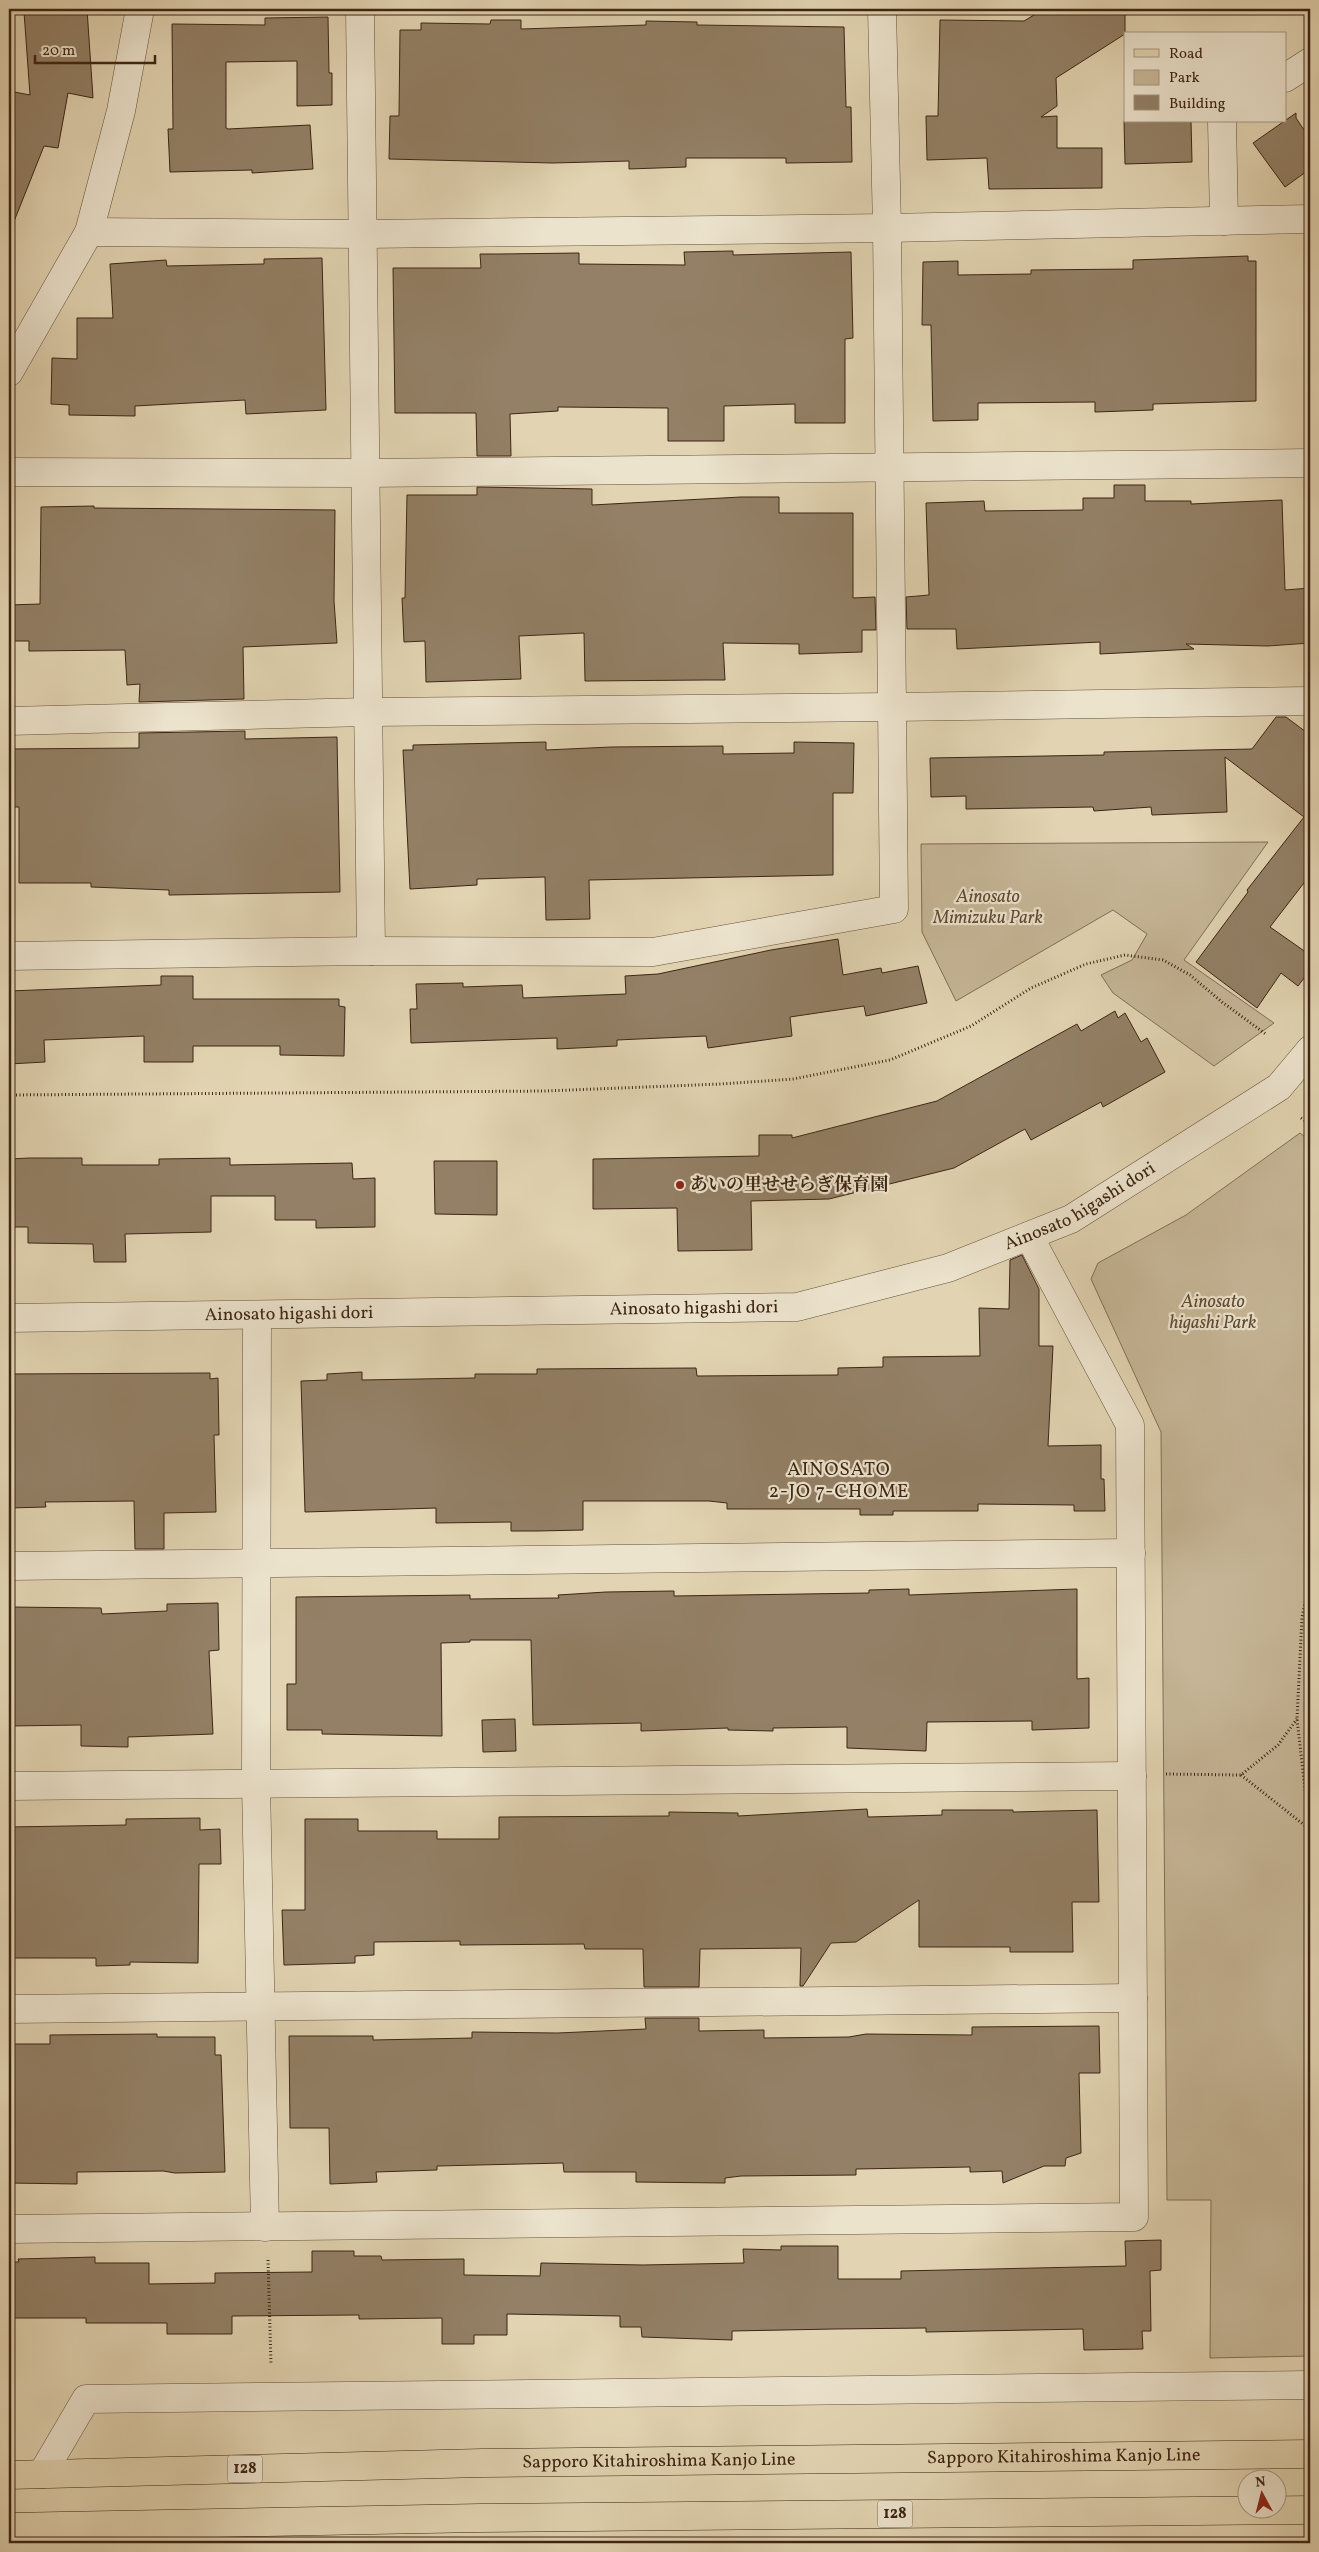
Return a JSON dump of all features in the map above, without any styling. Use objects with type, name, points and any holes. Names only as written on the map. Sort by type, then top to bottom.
[{"type":"main road","name":"Sapporo Kitahiroshima Kanjo Line","points":[[9,2475],[482,2463],[1310,2454]]},
{"type":"main road","name":"128","points":[[9,2527],[66,2535],[480,2518],[1310,2510]]},
{"type":"street","points":[[9,372],[89,232],[121,111],[140,9]]},
{"type":"street","points":[[360,9],[365,234],[371,951]]},
{"type":"street","points":[[9,956],[371,951],[653,952],[894,909],[887,228],[882,9]]},
{"type":"street","points":[[1286,77],[1310,62]]},
{"type":"street","points":[[1222,122],[1224,220]]},
{"type":"street","points":[[89,232],[365,234],[887,228],[1310,219]]},
{"type":"street","points":[[9,472],[366,473],[1310,463]]},
{"type":"street","points":[[9,721],[368,712],[1310,701]]},
{"type":"street","name":"Ainosato higashi dori","points":[[9,1318],[797,1307],[948,1268],[1071,1219],[1279,1087],[1310,1050]]},
{"type":"street","points":[[9,2229],[1134,2217],[1130,1425],[1029,1236]]},
{"type":"street","points":[[258,1315],[255,1563],[256,1784],[265,2227]]},
{"type":"street","points":[[9,1566],[1131,1553]]},
{"type":"street","points":[[9,1786],[1132,1776]]},
{"type":"street","points":[[9,2009],[1133,1998]]},
{"type":"street","points":[[42,2474],[86,2398],[1310,2385]]},
{"type":"path","points":[[9,1095],[545,1091],[721,1084],[793,1079],[890,1060],[971,1026],[1031,988],[1086,964],[1124,955],[1163,960],[1190,974],[1222,1002],[1267,1035]]},
{"type":"path","points":[[1301,1118],[1310,1124]]},
{"type":"path","points":[[1310,1581],[1302,1617],[1297,1719],[1310,1834]]},
{"type":"path","points":[[1241,1775],[1278,1745],[1297,1719]]},
{"type":"path","points":[[1163,1774],[1241,1775],[1308,1828]]},
{"type":"path","points":[[268,2255],[272,2373]]},
{"type":"green space","name":"Ainosato Mimizuku Park","points":[[1268,842],[1184,960],[1274,1023],[1214,1066],[1113,993],[1101,975],[1132,960],[1147,934],[1113,910],[956,1001],[922,932],[921,844]]},
{"type":"green space","name":"Ainosato higashi Park","points":[[1300,1133],[1310,1141],[1310,2356],[1210,2358],[1211,2200],[1167,2200],[1161,1432],[1091,1279],[1098,1263],[1186,1215]]},
{"type":"building","points":[[87,9],[93,98],[68,93],[58,148],[44,146],[11,229],[9,228],[9,91],[30,95],[24,12]]},
{"type":"building","points":[[1044,9],[1125,9],[1124,35],[1056,78],[1057,106],[1041,117],[1057,116],[1057,148],[1102,148],[1102,188],[989,189],[987,158],[927,160],[926,116],[938,116],[940,20],[1024,21]]},
{"type":"building","points":[[328,17],[329,73],[332,73],[332,105],[297,106],[297,61],[226,62],[226,128],[310,125],[313,169],[252,173],[252,170],[170,172],[168,129],[173,129],[172,24],[265,25],[265,18]]},
{"type":"building","points":[[491,20],[521,20],[521,29],[646,25],[646,21],[697,22],[697,25],[844,27],[846,107],[851,107],[852,162],[786,163],[786,158],[686,158],[686,167],[629,169],[629,161],[553,163],[389,159],[390,116],[399,116],[400,30],[421,30],[421,23],[490,24]]},
{"type":"building","points":[[1296,113],[1296,118],[1310,139],[1310,169],[1285,187],[1253,143],[1283,122],[1286,122],[1286,120]]},
{"type":"building","points":[[1124,122],[1191,122],[1192,162],[1125,164]]},
{"type":"building","points":[[733,251],[733,255],[851,252],[853,338],[845,339],[845,423],[795,423],[795,404],[724,406],[724,441],[668,441],[668,408],[558,407],[558,411],[510,414],[511,456],[477,456],[476,413],[395,413],[393,268],[481,268],[480,254],[579,253],[579,264],[685,265],[684,252]]},
{"type":"building","points":[[1248,256],[1248,261],[1256,261],[1256,401],[1153,404],[1153,410],[1095,412],[1095,402],[978,403],[978,420],[933,421],[931,325],[922,325],[923,262],[958,261],[958,275],[1031,274],[1031,270],[1133,269],[1133,260]]},
{"type":"building","points":[[322,258],[326,410],[246,414],[245,400],[135,406],[135,416],[69,415],[69,405],[51,404],[52,358],[77,359],[77,318],[113,318],[110,264],[166,260],[167,266],[264,264],[264,259]]},
{"type":"building","points":[[1114,485],[1145,485],[1145,501],[1191,501],[1191,504],[1282,500],[1285,590],[1310,588],[1310,643],[1268,646],[1186,644],[1194,649],[1100,654],[1100,642],[957,649],[956,629],[907,629],[906,597],[929,595],[926,503],[984,501],[985,511],[1083,510],[1083,498],[1114,498]]},
{"type":"building","points":[[477,487],[592,489],[592,505],[741,497],[779,497],[779,513],[853,513],[853,598],[875,597],[876,630],[862,630],[862,652],[799,654],[799,644],[723,643],[725,680],[585,681],[584,633],[519,636],[521,679],[426,682],[425,641],[404,642],[402,598],[405,598],[407,495],[477,495]]},
{"type":"building","points":[[94,506],[94,508],[335,510],[334,601],[337,643],[243,647],[244,699],[139,702],[140,684],[127,685],[125,650],[29,651],[29,641],[9,641],[9,605],[40,604],[41,507]]},
{"type":"building","points":[[1276,717],[1286,717],[1310,735],[1310,875],[1270,927],[1310,955],[1310,970],[1298,986],[1281,973],[1257,1008],[1196,962],[1248,892],[1247,890],[1304,817],[1225,757],[1227,812],[1152,815],[1151,807],[1094,811],[1093,807],[966,809],[966,796],[931,797],[930,758],[1104,755],[1104,752],[1252,749]]},
{"type":"building","points":[[245,731],[245,739],[337,737],[340,892],[169,895],[169,890],[91,887],[91,883],[19,883],[19,807],[9,807],[9,749],[139,748],[139,733]]},
{"type":"building","points":[[546,742],[546,750],[611,747],[723,746],[723,754],[794,753],[794,742],[854,743],[853,793],[833,793],[833,875],[589,880],[590,919],[546,920],[545,877],[477,879],[477,885],[410,889],[403,750],[413,750],[413,745]]},
{"type":"building","points":[[838,939],[843,975],[881,968],[882,973],[918,966],[927,1003],[866,1016],[864,1006],[790,1017],[792,1036],[708,1048],[706,1036],[617,1040],[617,1046],[557,1049],[557,1038],[411,1043],[410,1009],[417,1009],[416,984],[463,983],[463,987],[522,985],[523,998],[626,994],[625,976],[658,974],[771,950]]},
{"type":"building","points":[[161,976],[193,976],[193,999],[339,999],[339,1006],[345,1007],[344,1056],[280,1055],[280,1046],[193,1046],[193,1062],[144,1062],[144,1036],[44,1040],[45,1062],[9,1064],[9,991],[161,985]]},
{"type":"building","points":[[1115,1011],[1118,1018],[1125,1013],[1141,1042],[1147,1038],[1165,1072],[1103,1107],[1101,1102],[1031,1140],[1025,1129],[954,1168],[829,1199],[751,1201],[752,1250],[678,1251],[677,1208],[593,1209],[593,1159],[759,1156],[759,1135],[792,1135],[792,1138],[937,1101],[1077,1024],[1081,1031]]},
{"type":"building","points":[[82,1158],[82,1165],[159,1165],[159,1159],[230,1158],[230,1165],[352,1163],[353,1179],[375,1178],[375,1227],[316,1228],[316,1220],[275,1220],[275,1196],[211,1196],[211,1232],[125,1234],[126,1262],[94,1262],[93,1244],[28,1243],[28,1227],[9,1227],[9,1159]]},
{"type":"building","points":[[434,1161],[497,1161],[497,1215],[435,1214]]},
{"type":"building","points":[[1022,1255],[1039,1289],[1039,1346],[1053,1346],[1048,1446],[1101,1445],[1101,1479],[1104,1479],[1105,1511],[1074,1511],[1074,1505],[978,1504],[978,1511],[893,1511],[893,1515],[860,1515],[860,1509],[727,1509],[727,1503],[709,1501],[583,1501],[583,1530],[537,1531],[511,1531],[511,1522],[436,1523],[436,1508],[305,1512],[301,1381],[327,1380],[327,1374],[362,1372],[362,1380],[475,1378],[475,1374],[537,1374],[537,1369],[696,1368],[697,1376],[838,1375],[838,1368],[883,1367],[883,1357],[980,1356],[979,1308],[1009,1309],[1010,1260]]},
{"type":"building","points":[[210,1373],[210,1379],[218,1378],[219,1435],[214,1435],[216,1512],[164,1513],[164,1549],[135,1549],[134,1501],[45,1502],[46,1507],[9,1508],[9,1374]]},
{"type":"building","points":[[909,1589],[909,1595],[1077,1589],[1077,1679],[1089,1678],[1089,1728],[1032,1730],[1032,1721],[927,1722],[926,1751],[847,1748],[847,1727],[773,1728],[773,1731],[728,1730],[728,1728],[641,1731],[641,1723],[533,1725],[531,1640],[470,1640],[470,1642],[441,1643],[442,1736],[322,1734],[322,1730],[287,1730],[287,1684],[296,1684],[296,1597],[470,1595],[470,1599],[559,1598],[558,1595],[606,1592],[674,1591],[674,1596],[869,1593],[869,1590]]},
{"type":"building","points":[[218,1603],[219,1650],[209,1651],[213,1734],[128,1737],[128,1747],[81,1746],[81,1725],[9,1726],[9,1607],[101,1608],[102,1614],[167,1611],[167,1604]]},
{"type":"building","points":[[515,1719],[516,1751],[483,1752],[482,1720]]},
{"type":"building","points":[[867,1809],[868,1817],[942,1815],[942,1810],[1013,1810],[1013,1812],[1097,1810],[1099,1902],[1072,1902],[1073,1952],[1010,1952],[1010,1947],[919,1947],[919,1900],[856,1942],[831,1943],[803,1986],[800,1986],[801,1948],[700,1949],[699,1987],[644,1987],[643,1949],[585,1949],[584,1944],[460,1945],[460,1941],[374,1942],[374,1955],[355,1956],[355,1963],[284,1965],[282,1910],[305,1910],[305,1819],[358,1819],[358,1831],[437,1831],[437,1839],[499,1839],[499,1817],[669,1816],[669,1812],[738,1813],[738,1816]]},
{"type":"building","points":[[200,1818],[200,1830],[220,1829],[221,1864],[199,1864],[198,1963],[130,1962],[130,1965],[96,1966],[96,1958],[9,1958],[9,1827],[126,1825],[126,1819]]},
{"type":"building","points":[[645,2018],[699,2018],[699,2031],[764,2030],[764,2038],[849,2037],[866,2034],[972,2035],[972,2027],[1099,2026],[1100,2073],[1079,2073],[1081,2153],[1066,2158],[1065,2166],[1044,2166],[1003,2183],[1002,2171],[970,2172],[970,2167],[856,2169],[856,2175],[741,2176],[725,2178],[725,2183],[636,2182],[636,2172],[564,2172],[563,2163],[437,2166],[437,2170],[376,2172],[377,2182],[330,2184],[329,2128],[290,2128],[289,2036],[373,2036],[373,2040],[472,2038],[472,2032],[558,2033],[646,2029]]},
{"type":"building","points":[[157,2034],[157,2037],[215,2037],[215,2055],[221,2055],[225,2172],[77,2172],[77,2184],[9,2183],[9,2044],[50,2044],[50,2035]]},
{"type":"building","points":[[1161,2240],[1161,2270],[1150,2271],[1151,2331],[1142,2331],[1143,2349],[1084,2350],[1083,2329],[926,2332],[926,2328],[732,2331],[732,2340],[642,2337],[641,2327],[620,2327],[620,2316],[507,2314],[507,2335],[474,2335],[474,2344],[442,2344],[442,2318],[359,2319],[359,2315],[232,2316],[232,2334],[167,2334],[167,2323],[86,2323],[86,2318],[9,2318],[9,2262],[19,2262],[18,2259],[95,2257],[95,2263],[149,2263],[149,2284],[215,2283],[215,2273],[312,2272],[312,2251],[354,2251],[354,2256],[381,2256],[382,2260],[464,2259],[464,2275],[540,2276],[541,2263],[643,2265],[744,2263],[743,2249],[781,2250],[781,2246],[838,2246],[838,2279],[901,2279],[901,2271],[1126,2266],[1125,2241]]},
{"type":"place","name":"あいの里せせらぎ保育園","points":[[680,1185]]},
{"type":"district","name":"AINOSATO 2-JO 7-CHOME","points":[[839,1481]]}]
